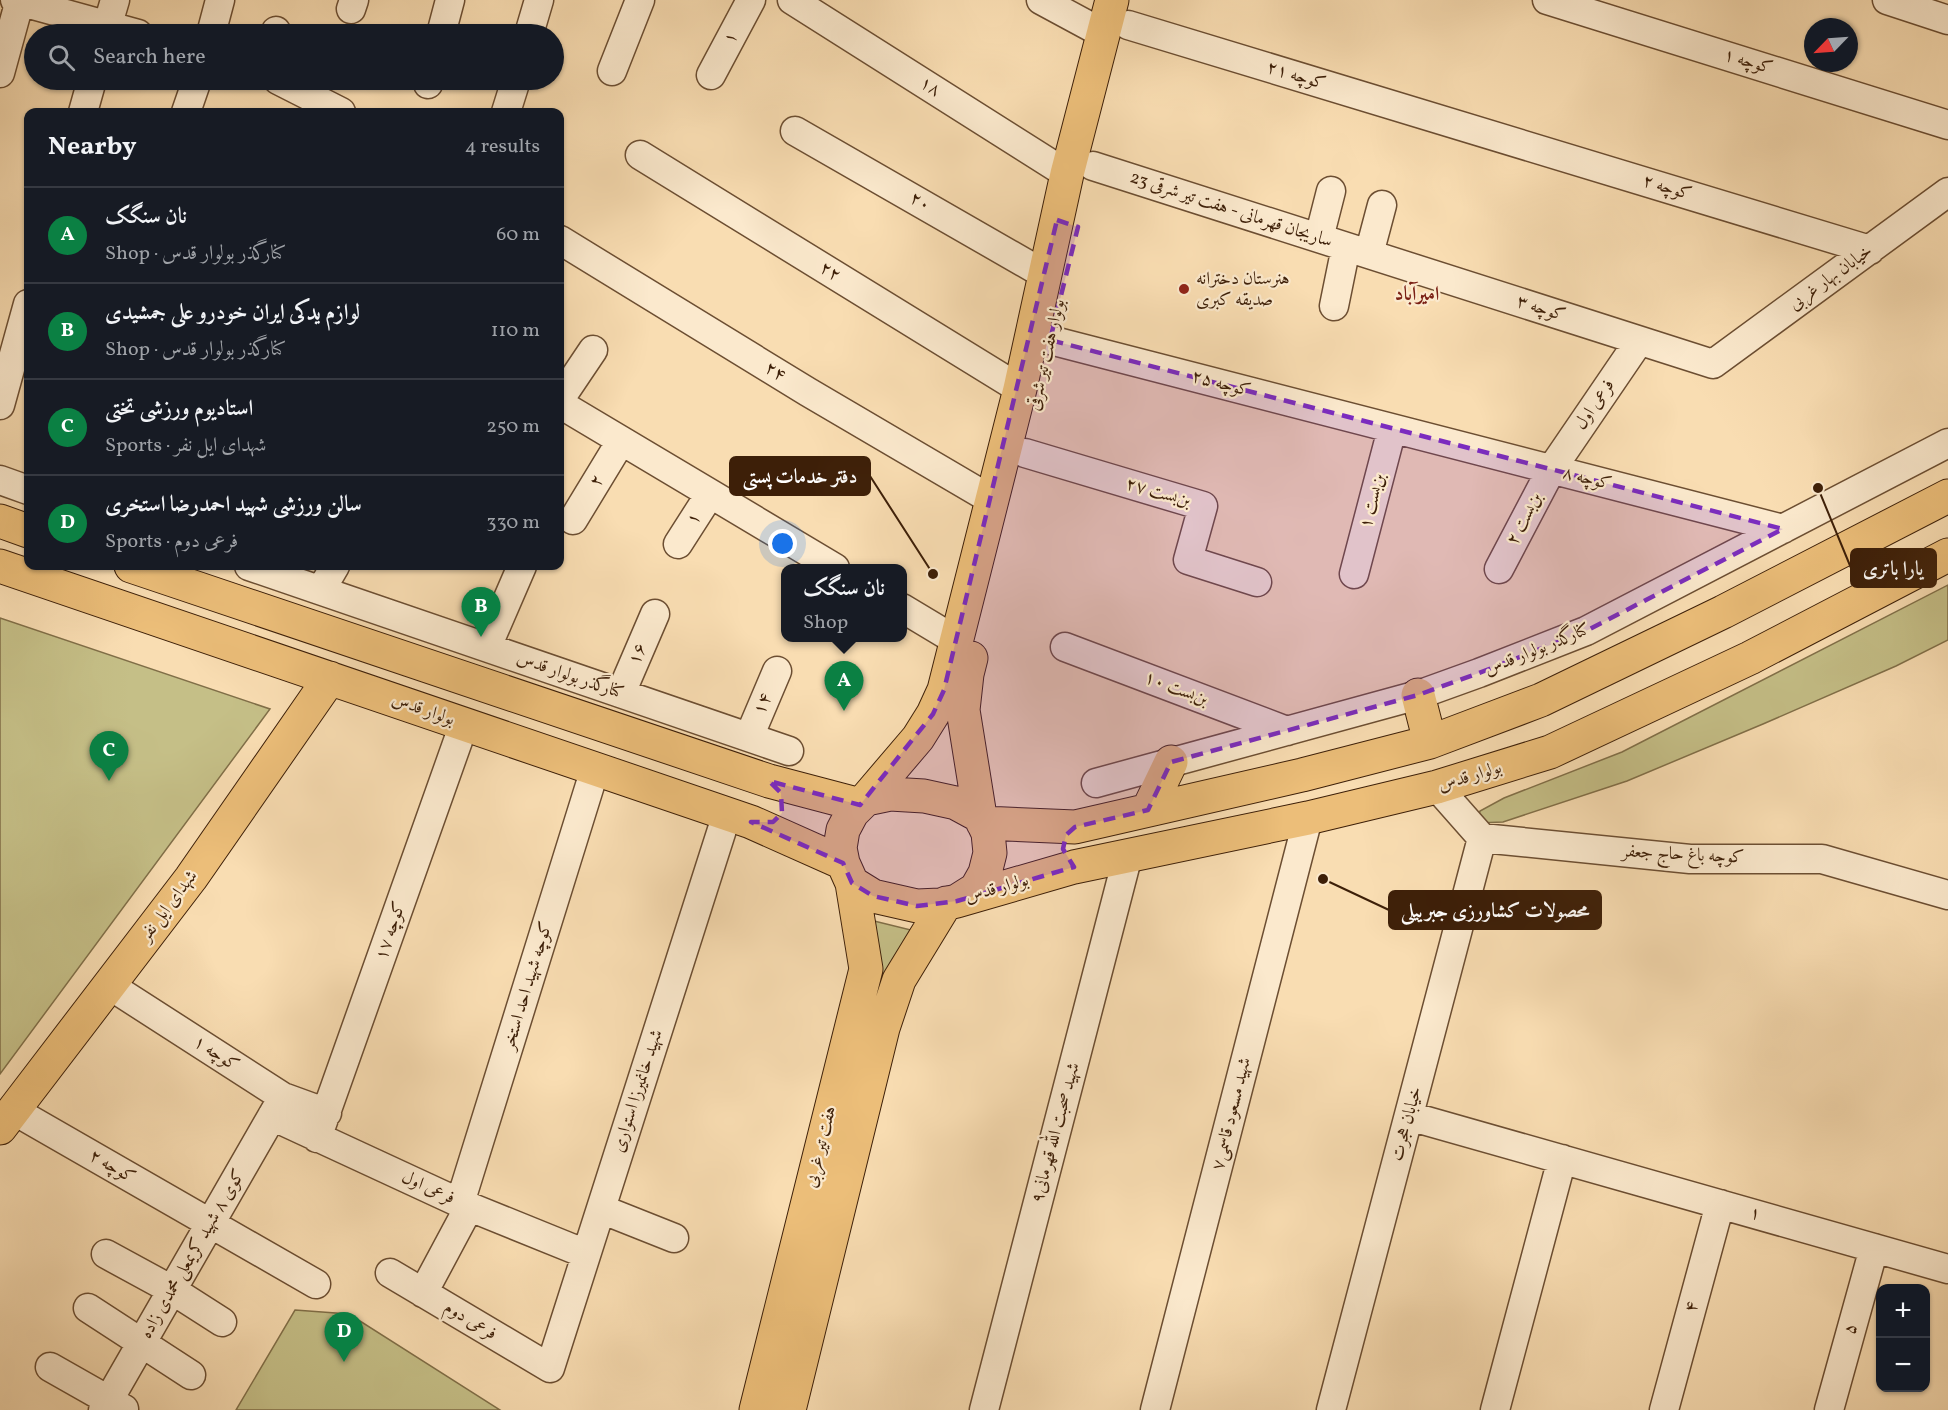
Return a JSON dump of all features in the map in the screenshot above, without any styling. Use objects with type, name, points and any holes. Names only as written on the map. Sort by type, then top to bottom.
[{"type":"main road","name":"بولوار هفت تیر شرقی","points":[[954,700],[967,675],[1025,453],[1050,340],[1067,223],[1120,15]]},
{"type":"main road","name":"بولوار هفت تیر شرقی","points":[[954,700],[957,638],[1020,389],[1044,274],[1067,223]]},
{"type":"main road","points":[[143,570],[769,781],[863,802],[890,794],[924,796],[956,803],[981,820],[1075,827],[1302,775],[1430,742],[1541,700],[1723,612],[1948,496]]},
{"type":"main road","points":[[0,521],[24,530]]},
{"type":"main road","name":"بولوار قدس","points":[[952,902],[1074,867],[1308,818],[1437,787],[1550,752],[1750,658],[1948,555]]},
{"type":"main road","name":"بولوار قدس","points":[[0,566],[739,818],[847,873]]},
{"type":"main road","name":"شهدای ایل نفر","points":[[7,1119],[192,878],[330,678]]},
{"type":"main road","points":[[1418,695],[1430,742]]},
{"type":"main road","points":[[954,700],[981,820],[988,833],[990,853],[985,873],[976,889],[952,902],[917,906],[873,896],[847,873],[840,848],[843,830],[852,813],[918,738],[933,714],[954,700]]},
{"type":"main road","points":[[1148,810],[1171,762]]},
{"type":"main road","points":[[739,818],[773,822],[782,813],[784,803],[781,793],[769,781]]},
{"type":"main road","points":[[1074,867],[1067,860],[1063,849],[1066,835],[1075,827]]},
{"type":"main road","name":"هفت تیر غربی","points":[[756,1410],[866,969],[847,873]]},
{"type":"main road","name":"هفت تیر غربی","points":[[789,1410],[883,1028],[899,980],[952,902]]},
{"type":"street","points":[[214,24],[220,0]]},
{"type":"street","points":[[532,24],[539,0]]},
{"type":"street","points":[[612,71],[639,0]]},
{"type":"street","name":"۱","points":[[711,75],[751,0]]},
{"type":"street","name":"۱۸","points":[[792,0],[1080,170]]},
{"type":"street","points":[[1041,0],[1120,15]]},
{"type":"street","name":"کوچه ۱","points":[[1547,0],[1948,125]]},
{"type":"street","points":[[1887,0],[1948,20]]},
{"type":"street","points":[[0,73],[18,1],[109,20]]},
{"type":"street","points":[[442,24],[445,2]]},
{"type":"street","name":"کوچه ۲۱","points":[[1120,15],[1464,126]]},
{"type":"street","points":[[84,108],[89,90]]},
{"type":"street","points":[[187,108],[194,90]]},
{"type":"street","points":[[291,90],[311,106]]},
{"type":"street","points":[[507,108],[513,90]]},
{"type":"street","name":"کوچه ۲","points":[[1464,126],[1870,250]]},
{"type":"street","name":"۲۰","points":[[795,131],[1044,274]]},
{"type":"street","name":"۲۲","points":[[640,155],[1020,389]]},
{"type":"street","name":"ساریجان قهرمانی - هفت تیر شرقی 23","points":[[1080,170],[1358,251]]},
{"type":"street","points":[[1319,238],[1331,191]]},
{"type":"street","name":"خیابان بهار غربی","points":[[1713,364],[1948,192]]},
{"type":"street","points":[[1334,306],[1358,251],[1382,205]]},
{"type":"street","name":"۲۴","points":[[564,242],[808,392],[992,500]]},
{"type":"street","name":"کوچه ۳","points":[[1358,251],[1713,364]]},
{"type":"street","points":[[0,405],[24,318]]},
{"type":"street","name":"کوچه ۲۵","points":[[1050,340],[1392,429]]},
{"type":"street","name":"فرعی اول","points":[[1551,470],[1639,340]]},
{"type":"street","points":[[564,393],[593,350]]},
{"type":"street","points":[[564,406],[828,564]]},
{"type":"street","name":"کوچه ۸","points":[[1392,429],[1783,529]]},
{"type":"street","name":"بن‌بست ۱","points":[[1354,574],[1392,429]]},
{"type":"street","name":"۲","points":[[573,520],[621,441]]},
{"type":"street","name":"کنارگذر بولوار قدس","points":[[1096,783],[1418,695],[1586,631],[1948,443]]},
{"type":"street","name":"بن‌بست ۲۷","points":[[1025,453],[1203,506],[1188,560],[1257,582]]},
{"type":"street","name":"بن‌بست ۲","points":[[1499,569],[1551,470]]},
{"type":"street","name":"۱","points":[[678,544],[710,494]]},
{"type":"street","name":"کنارگذر بولوار قدس","points":[[261,570],[789,751]]},
{"type":"street","points":[[321,590],[333,570]]},
{"type":"street","points":[[486,647],[520,570]]},
{"type":"street","points":[[907,610],[947,635],[957,638]]},
{"type":"street","name":"۱۶","points":[[621,693],[655,614]]},
{"type":"street","name":"بن‌بست ۱۰","points":[[1065,646],[1287,730]]},
{"type":"street","name":"۱۴","points":[[749,737],[777,671]]},
{"type":"street","points":[[675,711],[698,758]]},
{"type":"street","name":"کوچه ۱۷","points":[[322,1126],[464,724]]},
{"type":"street","name":"کوچه شهید احد استخر","points":[[423,1293],[465,1205],[595,769]]},
{"type":"street","points":[[1437,787],[1482,838]]},
{"type":"street","name":"شهید خانمیرزا استواری","points":[[550,1368],[601,1209],[739,818]]},
{"type":"street","name":"شهید مسعود قاسمی۷","points":[[1155,1410],[1308,818]]},
{"type":"street","name":"کوچه باغ حاج جعفر","points":[[1482,838],[1690,858],[1822,859],[1948,895]]},
{"type":"street","name":"خیابان هجرت","points":[[1331,1410],[1482,838]]},
{"type":"street","name":"شهید صحبت الله قهرمانی۹","points":[[984,1410],[1128,855]]},
{"type":"street","name":"کوچه ۱","points":[[109,985],[278,1107]]},
{"type":"street","name":"فرعی اول","points":[[278,1107],[322,1126],[465,1205],[586,1254]]},
{"type":"street","name":"کوی ۸ شهید کریمعلی محمدی زاده","points":[[112,1407],[141,1344],[278,1107]]},
{"type":"street","name":"۱","points":[[1409,1116],[1948,1269]]},
{"type":"street","name":"کوچه ۲","points":[[7,1119],[210,1223],[316,1284]]},
{"type":"street","points":[[1495,1410],[1562,1159]]},
{"type":"street","name":"۴","points":[[1664,1410],[1720,1204]]},
{"type":"street","points":[[601,1209],[675,1238]]},
{"type":"street","name":"۵","points":[[1829,1410],[1874,1248]]},
{"type":"street","points":[[106,1254],[172,1290],[222,1322]]},
{"type":"street","name":"فرعی دوم","points":[[390,1273],[550,1368]]},
{"type":"street","points":[[88,1308],[191,1375]]},
{"type":"street","points":[[50,1367],[112,1407]]},
{"type":"highlighted area","points":[[1057,220],[1078,227],[1050,340],[1783,529],[1586,631],[1479,673],[1418,695],[1171,762],[1148,810],[1075,827],[1066,835],[1063,849],[1074,867],[957,901],[917,906],[873,896],[852,883],[843,863],[751,822],[773,822],[782,813],[781,793],[769,781],[860,805],[933,714],[944,690]]},
{"type":"shaded area","points":[[1948,585],[1948,640],[1896,666],[1627,781],[1503,822],[1477,823],[1480,811],[1504,798],[1622,752]]},
{"type":"shaded area","points":[[0,618],[270,709],[0,1074]]},
{"type":"shaded area","points":[[870,920],[919,932],[778,1410],[768,1410]]},
{"type":"shaded area","points":[[295,1310],[349,1314],[500,1410],[236,1410]]},
{"type":"place","name":"هنرستان دخترانه صدیقه کبری","points":[[1184,289]]},
{"type":"place","name":"یارا باتری","points":[[1818,488]]},
{"type":"place","name":"دفتر خدمات پستی","points":[[933,574]]},
{"type":"place","name":"لوازم یدکی ایران خودرو علی جمشیدی","points":[[481,637]]},
{"type":"place","name":"نان سنگک","points":[[844,711]]},
{"type":"place","name":"استادیوم ورزشی تختی","points":[[109,781]]},
{"type":"place","name":"محصولات کشاورزی جبرییلی","points":[[1323,879]]},
{"type":"place","name":"سالن ورزشی شهید احمدرضا استخری","points":[[344,1362]]},
{"type":"district","name":"امیرآباد","points":[[1417,295]]}]
